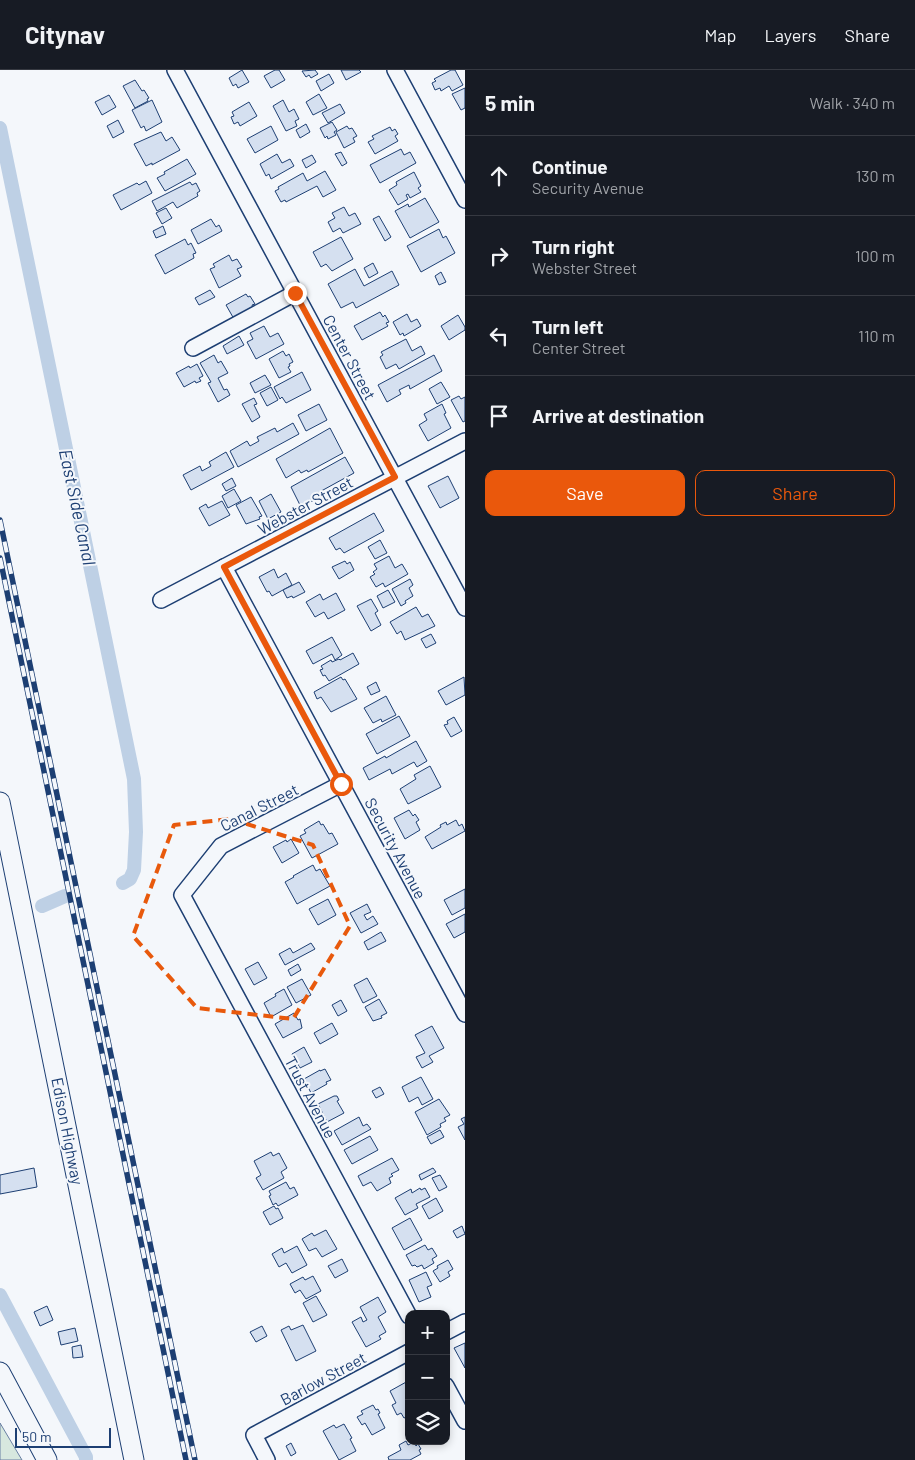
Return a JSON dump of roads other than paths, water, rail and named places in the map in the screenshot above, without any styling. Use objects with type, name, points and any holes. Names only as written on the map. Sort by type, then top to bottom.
[{"type":"main road","name":"Edison Highway","points":[[0,802],[134,1460]]},
{"type":"main road","points":[[0,1372],[47,1460]]},
{"type":"street","name":"Center Street","points":[[175,70],[465,608]]},
{"type":"street","points":[[395,70],[465,200]]},
{"type":"street","points":[[193,348],[295,293]]},
{"type":"street","name":"Webster Street","points":[[161,600],[465,440]]},
{"type":"street","name":"Security Avenue","points":[[224,567],[465,1014]]},
{"type":"street","name":"Canal Street","points":[[182,895],[221,846],[341,784]]},
{"type":"street","name":"Trust Avenue","points":[[182,895],[406,1310]]},
{"type":"street","points":[[450,1330],[465,1322]]},
{"type":"street","name":"Barlow Street","points":[[267,1460],[254,1435],[405,1354]]},
{"type":"street","points":[[450,1393],[465,1421]]},
{"type":"waterway","name":"East Side Canal","points":[[0,128],[134,779],[136,832],[134,870],[130,879],[123,883]]},
{"type":"waterway","name":"East Side Canal","points":[[42,906],[65,896]]},
{"type":"waterway","name":"East Side Canal","points":[[0,1295],[86,1460]]},
{"type":"railway","points":[[0,520],[195,1460]]},
{"type":"railway","points":[[0,558],[186,1460]]}]
